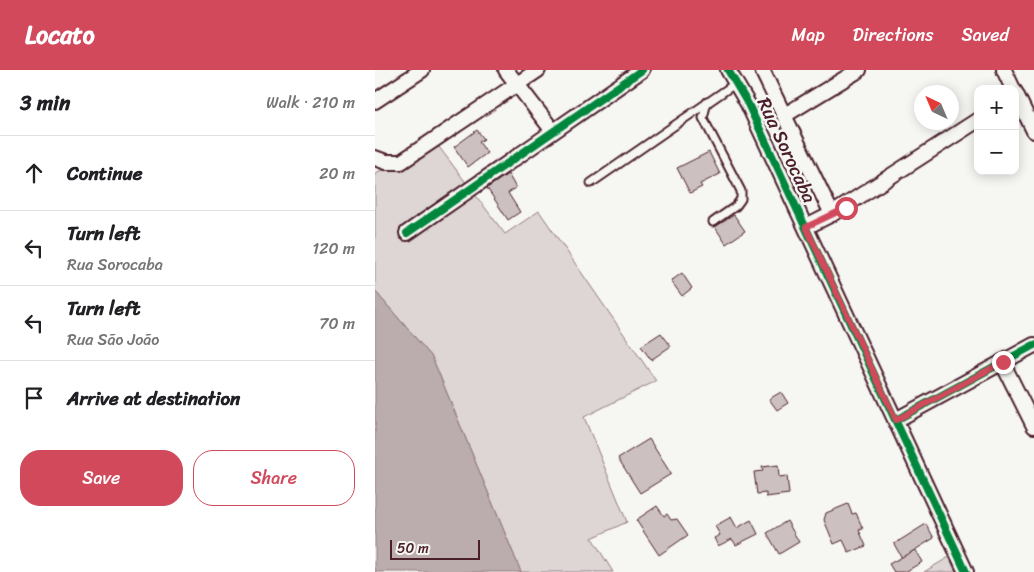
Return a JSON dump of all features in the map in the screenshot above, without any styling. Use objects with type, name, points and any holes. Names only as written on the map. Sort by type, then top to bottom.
[{"type":"street","points":[[375,101],[422,70]]},
{"type":"street","points":[[506,70],[553,131]]},
{"type":"street","points":[[375,158],[386,162],[401,162],[538,70]]},
{"type":"street","points":[[407,233],[641,70]]},
{"type":"street","name":"Rua Sorocaba","points":[[728,70],[748,104],[966,572]]},
{"type":"street","points":[[761,70],[785,115],[832,214]]},
{"type":"street","points":[[785,115],[859,70]]},
{"type":"street","points":[[1004,70],[1011,85]]},
{"type":"street","points":[[1019,100],[1034,131]]},
{"type":"street","points":[[806,227],[832,214],[974,123]]},
{"type":"street","points":[[896,420],[1034,345]]},
{"type":"street","points":[[1003,362],[1034,426]]},
{"type":"lane","points":[[591,183],[736,83]]},
{"type":"lane","points":[[707,102],[703,118],[741,191],[741,199],[736,206],[713,222]]},
{"type":"shaded area","points":[[439,147],[505,234],[539,211],[656,381],[584,417],[627,522],[592,538],[613,572],[521,572],[432,357],[375,291],[375,173]]},
{"type":"shaded area","points":[[375,291],[432,357],[521,572],[375,572]]},
{"type":"shaded area","points":[[949,557],[956,572],[924,572]]},
{"type":"building","points":[[477,130],[484,139],[479,142],[487,153],[468,167],[454,147]]},
{"type":"building","points":[[709,152],[720,174],[700,184],[702,187],[690,193],[677,168]]},
{"type":"building","points":[[508,174],[516,188],[508,193],[520,212],[508,220],[487,188]]},
{"type":"building","points":[[734,215],[745,231],[726,244],[715,227]]},
{"type":"building","points":[[682,273],[692,288],[682,296],[671,281]]},
{"type":"building","points":[[661,333],[671,346],[651,360],[641,346]]},
{"type":"building","points":[[781,392],[788,403],[777,410],[769,399]]},
{"type":"building","points":[[649,439],[671,474],[640,493],[618,458]]},
{"type":"building","points":[[778,465],[779,477],[787,476],[789,494],[766,497],[766,493],[757,494],[754,472],[763,471],[762,467]]},
{"type":"building","points":[[848,504],[852,514],[856,513],[863,529],[859,530],[866,546],[849,553],[843,540],[834,544],[824,520],[826,513]]},
{"type":"building","points":[[657,506],[664,516],[667,514],[671,520],[677,519],[688,535],[659,555],[636,520]]},
{"type":"building","points":[[731,517],[737,528],[751,520],[758,534],[736,545],[732,539],[718,546],[714,538],[720,535],[715,526]]},
{"type":"building","points":[[787,521],[799,542],[779,554],[767,533]]},
{"type":"building","points":[[926,524],[934,538],[902,558],[894,544]]},
{"type":"building","points":[[915,550],[922,562],[905,572],[894,572],[889,564]]},
{"type":"cycle path","points":[[407,233],[642,70]]},
{"type":"cycle path","points":[[728,70],[748,104],[966,572]]},
{"type":"cycle path","points":[[896,420],[1034,345]]},
{"type":"route","points":[[846,208],[806,227],[896,420],[1003,362]]}]
